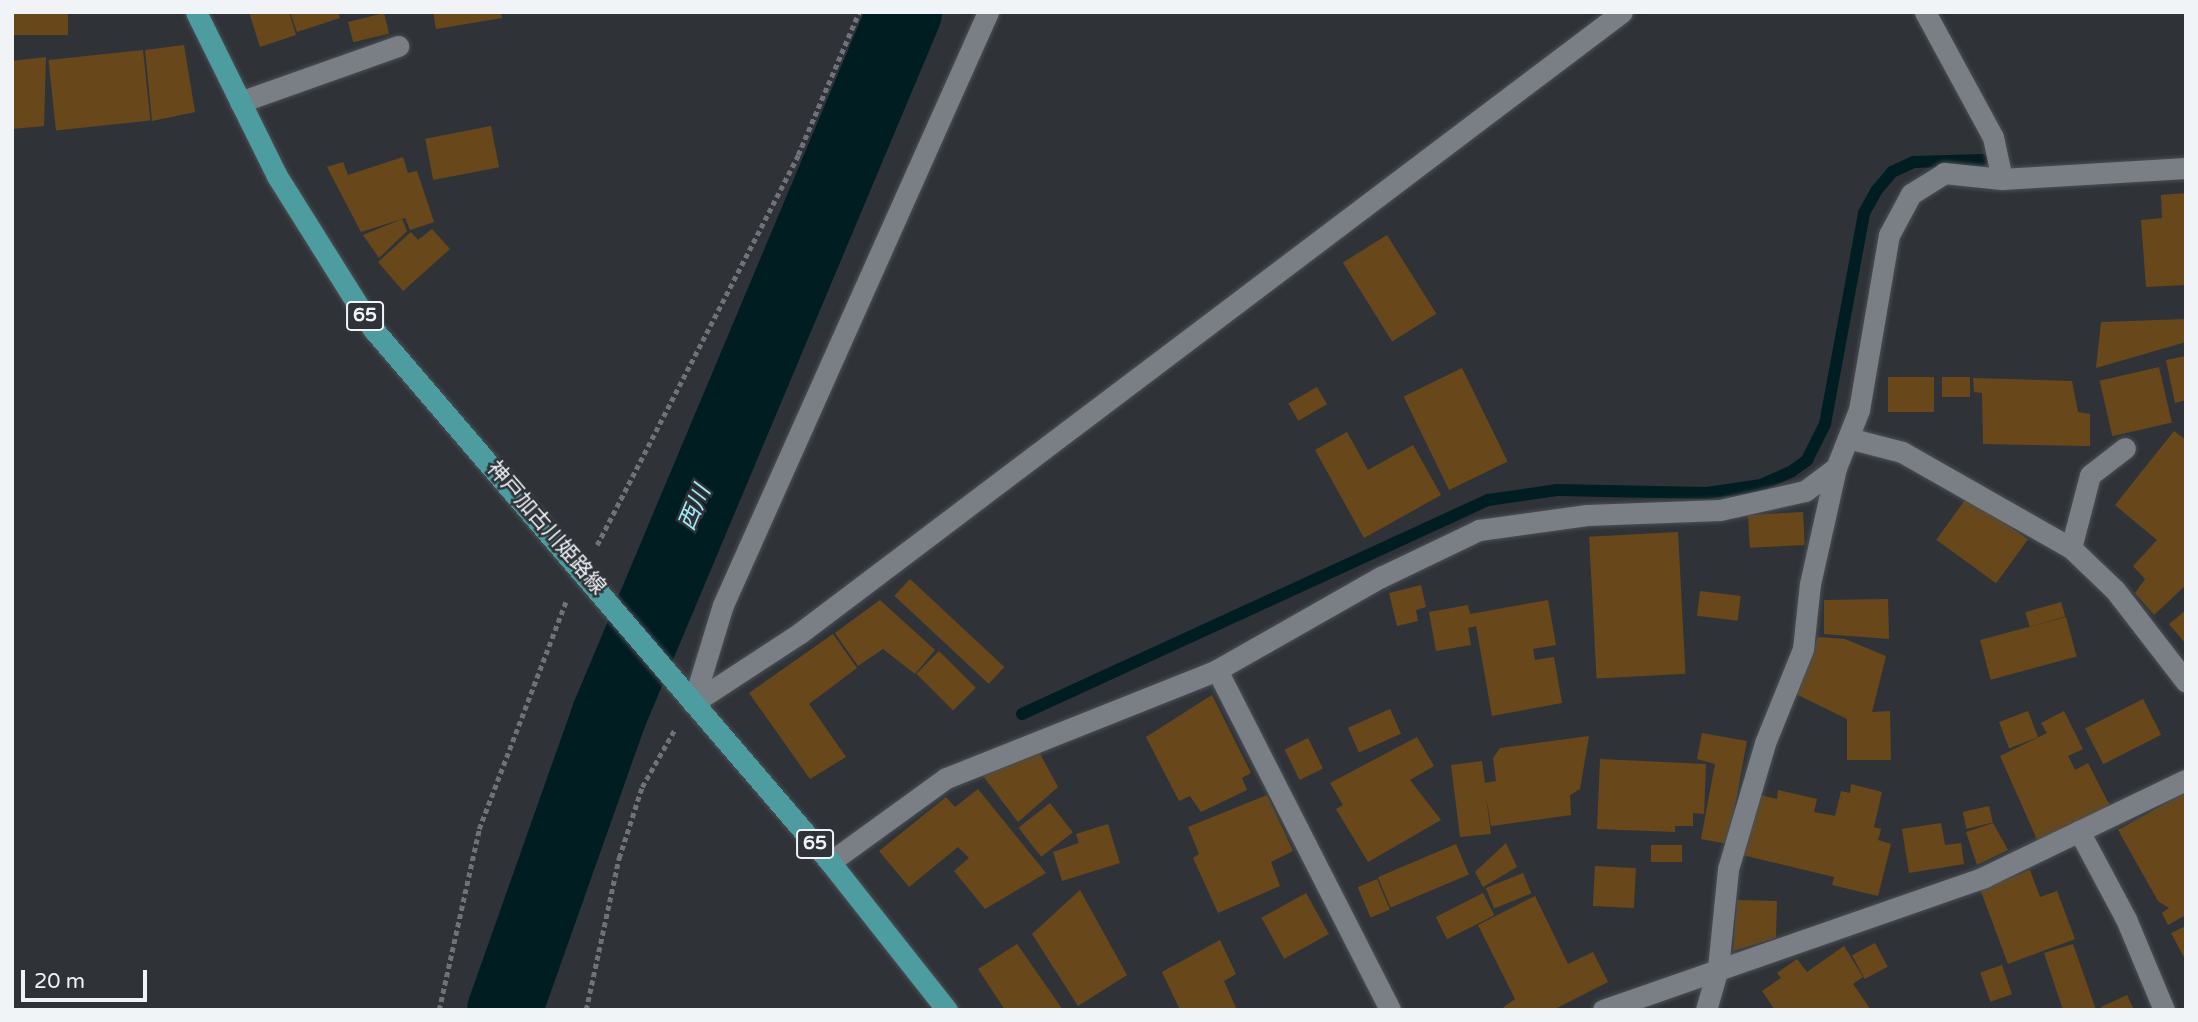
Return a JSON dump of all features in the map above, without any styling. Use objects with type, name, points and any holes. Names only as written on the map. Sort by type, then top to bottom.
[{"type":"main road","name":"神戸加古川姫路線","points":[[196,12],[277,176],[373,329],[586,573],[675,684],[830,862],[947,1010]]},
{"type":"street","points":[[693,703],[723,605],[988,12]]},
{"type":"street","points":[[693,703],[800,632],[1622,12]]},
{"type":"street","points":[[1925,12],[1993,137],[2003,179]]},
{"type":"street","points":[[240,102],[398,46]]},
{"type":"street","points":[[1706,1010],[1718,968],[1728,869],[1765,743],[1803,649],[1810,584],[1836,468],[1859,410],[1889,235],[1911,194],[1944,173],[2003,179],[2186,168]]},
{"type":"street","points":[[1848,438],[1902,452],[2071,548],[2115,590],[2186,682]]},
{"type":"street","points":[[2071,548],[2090,475],[2125,448]]},
{"type":"street","points":[[830,862],[946,779],[1217,670],[1381,577],[1479,530],[1587,515],[1720,510],[1805,491],[1836,468]]},
{"type":"street","points":[[1217,670],[1390,1010]]},
{"type":"street","points":[[1603,1010],[1984,877],[2186,780]]},
{"type":"street","points":[[2079,831],[2126,919],[2164,1010]]},
{"type":"path","points":[[439,1010],[502,756],[603,538],[799,155],[859,12]]},
{"type":"path","points":[[586,1010],[619,858],[642,787],[693,703]]},
{"type":"building","points":[[12,12],[68,12],[68,35],[12,35]]},
{"type":"building","points":[[249,12],[289,12],[296,35],[260,47]]},
{"type":"building","points":[[290,12],[338,12],[340,18],[297,32]]},
{"type":"building","points":[[433,12],[501,12],[502,18],[436,29]]},
{"type":"building","points":[[384,13],[389,33],[353,42],[348,22]]},
{"type":"building","points":[[184,45],[195,112],[152,121],[145,50]]},
{"type":"building","points":[[143,50],[150,121],[56,131],[49,60]]},
{"type":"building","points":[[46,57],[44,126],[12,129],[12,61]]},
{"type":"building","points":[[491,126],[499,167],[433,180],[425,139]]},
{"type":"building","points":[[403,157],[408,173],[417,171],[434,222],[410,230],[405,218],[361,232],[327,167],[343,162],[348,175]]},
{"type":"building","points":[[2186,193],[2186,285],[2146,287],[2141,220],[2162,218],[2161,195]]},
{"type":"building","points":[[402,219],[407,231],[379,258],[363,235]]},
{"type":"building","points":[[432,229],[450,249],[403,291],[378,262],[411,232],[418,240]]},
{"type":"building","points":[[1387,235],[1436,314],[1392,341],[1343,263]]},
{"type":"building","points":[[2186,319],[2186,342],[2096,368],[2101,322]]},
{"type":"building","points":[[2186,356],[2186,400],[2175,403],[2166,360]]},
{"type":"building","points":[[2159,367],[2172,423],[2112,436],[2100,381]]},
{"type":"building","points":[[1462,368],[1508,461],[1449,490],[1404,396]]},
{"type":"building","points":[[1888,377],[1934,377],[1934,412],[1888,412]]},
{"type":"building","points":[[1942,377],[1970,377],[1970,397],[1942,397]]},
{"type":"building","points":[[1973,378],[2072,381],[2078,412],[2090,414],[2090,446],[1983,444],[1982,393],[1974,392]]},
{"type":"building","points":[[1317,387],[1327,404],[1298,421],[1288,404]]},
{"type":"building","points":[[2174,431],[2186,440],[2186,585],[2154,615],[2135,593],[2145,579],[2133,566],[2157,540],[2115,505]]},
{"type":"building","points":[[1347,432],[1368,470],[1413,445],[1441,495],[1364,538],[1315,450]]},
{"type":"building","points":[[1968,496],[2028,539],[1996,583],[1936,540]]},
{"type":"building","points":[[1803,512],[1805,545],[1750,548],[1748,515]]},
{"type":"building","points":[[1678,532],[1685,674],[1597,678],[1589,537]]},
{"type":"building","points":[[910,579],[1004,667],[989,684],[894,596]]},
{"type":"building","points":[[1421,585],[1426,607],[1416,610],[1418,621],[1397,626],[1389,593]]},
{"type":"building","points":[[1700,591],[1741,596],[1738,621],[1697,616]]},
{"type":"building","points":[[1888,599],[1889,639],[1824,634],[1824,600]]},
{"type":"building","points":[[880,600],[935,650],[915,674],[883,649],[858,666],[835,633]]},
{"type":"building","points":[[1548,600],[1556,645],[1533,649],[1535,660],[1554,657],[1562,703],[1492,716],[1476,626],[1468,628],[1471,645],[1436,651],[1429,612],[1468,605],[1470,614]]},
{"type":"building","points":[[2061,602],[2065,616],[2030,627],[2025,612]]},
{"type":"building","points":[[2186,610],[2186,644],[2169,624]]},
{"type":"building","points":[[2066,617],[2077,657],[1991,680],[1980,640]]},
{"type":"building","points":[[833,634],[857,668],[809,704],[846,757],[810,779],[749,693]]},
{"type":"building","points":[[1818,637],[1845,639],[1886,656],[1872,712],[1890,711],[1891,760],[1847,760],[1847,719],[1796,694]]},
{"type":"building","points":[[939,651],[976,688],[953,710],[916,674]]},
{"type":"building","points":[[1212,695],[1251,773],[1242,778],[1247,790],[1201,812],[1190,796],[1179,801],[1146,737]]},
{"type":"building","points":[[2143,699],[2161,735],[2103,764],[2085,729]]},
{"type":"building","points":[[1390,709],[1401,734],[1359,752],[1348,728]]},
{"type":"building","points":[[2028,711],[2038,737],[2009,748],[1999,722]]},
{"type":"building","points":[[2064,711],[2083,749],[2068,756],[2075,770],[2088,763],[2111,808],[2039,844],[2000,756],[2047,733],[2041,723]]},
{"type":"building","points":[[1702,733],[1747,741],[1728,844],[1701,839],[1715,764],[1697,759]]},
{"type":"building","points":[[1589,736],[1580,789],[1570,795],[1571,815],[1491,826],[1486,796],[1491,834],[1460,837],[1451,765],[1482,761],[1485,783],[1496,781],[1493,758],[1500,748]]},
{"type":"building","points":[[1417,737],[1434,766],[1410,780],[1441,820],[1368,862],[1336,809],[1343,805],[1330,783]]},
{"type":"building","points":[[1308,738],[1323,769],[1300,780],[1285,749]]},
{"type":"building","points":[[1039,752],[1058,787],[1018,822],[980,772]]},
{"type":"building","points":[[1600,759],[1706,764],[1704,814],[1693,813],[1693,826],[1675,826],[1675,832],[1597,829]]},
{"type":"building","points":[[1851,784],[1882,792],[1874,827],[1881,829],[1878,840],[1891,844],[1878,896],[1832,885],[1834,877],[1742,855],[1756,794],[1777,799],[1778,790],[1817,799],[1814,812],[1835,816],[1841,791],[1850,793]]},
{"type":"building","points":[[978,789],[1046,873],[985,909],[954,871],[969,858],[958,847],[909,887],[879,851],[946,797],[955,807]]},
{"type":"building","points":[[2186,792],[2186,915],[2168,925],[2162,913],[2169,908],[2158,901],[2118,830]]},
{"type":"building","points":[[1267,795],[1293,851],[1271,862],[1280,886],[1218,913],[1193,858],[1199,854],[1188,827]]},
{"type":"building","points":[[1050,803],[1073,832],[1041,857],[1018,828]]},
{"type":"building","points":[[1989,806],[1993,823],[1967,829],[1963,812]]},
{"type":"building","points":[[1941,823],[1945,845],[1961,843],[1964,864],[1909,873],[1902,829]]},
{"type":"building","points":[[1993,823],[2008,850],[1977,865],[1966,832]]},
{"type":"building","points":[[1108,824],[1120,863],[1062,881],[1053,852],[1079,843],[1076,834]]},
{"type":"building","points":[[1506,843],[1517,867],[1483,887],[1475,872]]},
{"type":"building","points":[[1456,844],[1469,874],[1391,908],[1378,877]]},
{"type":"building","points":[[1651,845],[1682,845],[1682,862],[1651,862]]},
{"type":"building","points":[[1595,866],[1636,868],[1634,908],[1593,906]]},
{"type":"building","points":[[2030,870],[2040,897],[2057,891],[2075,939],[2008,964],[1980,889]]},
{"type":"building","points":[[1523,873],[1531,893],[1494,908],[1486,888]]},
{"type":"building","points":[[1377,879],[1390,909],[1371,918],[1358,887]]},
{"type":"building","points":[[1080,890],[1127,975],[1078,1006],[1032,934]]},
{"type":"building","points":[[1306,893],[1329,934],[1284,959],[1261,918]]},
{"type":"building","points":[[1483,893],[1494,915],[1447,939],[1436,917]]},
{"type":"building","points":[[1535,896],[1568,964],[1593,952],[1608,982],[1553,1010],[1500,1010],[1515,999],[1478,925]]},
{"type":"building","points":[[1737,900],[1777,901],[1776,938],[1733,951]]},
{"type":"building","points":[[2186,926],[2186,961],[2171,933]]},
{"type":"building","points":[[1220,940],[1236,974],[1224,981],[1237,1010],[1180,1010],[1162,972]]},
{"type":"building","points":[[1875,943],[1888,967],[1865,979],[1852,955]]},
{"type":"building","points":[[1017,944],[1063,1010],[1005,1010],[978,969]]},
{"type":"building","points":[[2073,944],[2096,1010],[2063,1010],[2044,953]]},
{"type":"building","points":[[1844,946],[1863,977],[1853,984],[1871,1010],[1775,1010],[1762,991],[1781,978],[1777,973],[1797,959],[1807,972]]},
{"type":"building","points":[[2002,965],[2012,994],[1990,1002],[1980,972]]},
{"type":"building","points":[[2127,995],[2134,1010],[2102,1010],[2101,1007]]},
{"type":"waterway","name":"西川","points":[[504,1010],[608,716],[904,12]]},
{"type":"waterway","points":[[1022,714],[1488,500],[1557,490],[1707,493],[1761,485],[1792,471],[1807,460],[1825,424],[1864,213],[1877,190],[1892,172],[1913,162],[1982,160]]}]
